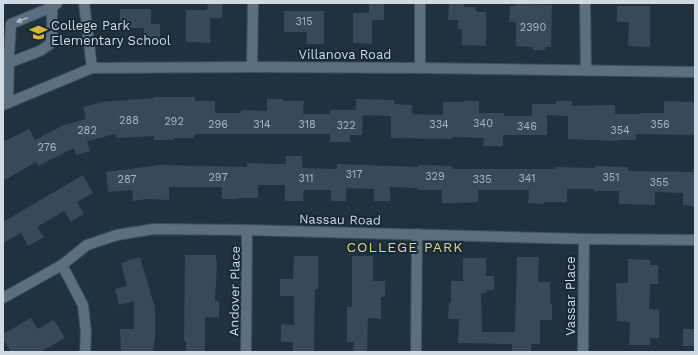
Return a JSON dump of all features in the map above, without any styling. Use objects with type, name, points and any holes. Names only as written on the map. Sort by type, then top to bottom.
[{"type":"street","points":[[84,3],[92,68]]},
{"type":"street","points":[[252,67],[253,3]]},
{"type":"street","points":[[420,3],[420,68]]},
{"type":"street","points":[[585,3],[586,70]]},
{"type":"street","points":[[6,104],[8,63],[11,24],[55,5],[50,44],[40,51],[8,63]]},
{"type":"street","name":"Villanova Road","points":[[6,104],[92,68],[420,68],[695,72]]},
{"type":"street","name":"Nassau Road","points":[[3,298],[62,264],[86,245],[116,235],[154,229],[584,239],[695,240]]},
{"type":"street","name":"Andover Place","points":[[246,352],[248,230]]},
{"type":"street","points":[[416,352],[418,234]]},
{"type":"street","name":"Vassar Place","points":[[583,352],[584,239]]},
{"type":"street","points":[[62,264],[83,305],[86,333],[86,352]]},
{"type":"building","points":[[208,3],[223,3],[222,18],[210,18],[210,43],[186,42],[186,10],[207,10]]},
{"type":"building","points":[[369,4],[384,4],[384,20],[372,20],[372,44],[353,43],[353,13],[369,13]]},
{"type":"building","points":[[449,4],[464,4],[464,7],[474,7],[477,12],[486,12],[486,46],[462,45],[462,29],[458,29],[458,20],[448,20]]},
{"type":"building","points":[[516,4],[552,5],[551,47],[545,47],[545,50],[533,50],[533,47],[516,46],[516,22],[509,22],[510,6],[516,6]]},
{"type":"building","points":[[617,6],[650,6],[650,47],[628,46],[629,22],[617,22]]},
{"type":"building","points":[[120,9],[151,9],[151,24],[160,24],[160,40],[144,40],[144,28],[120,28]]},
{"type":"building","points":[[284,11],[324,11],[324,44],[306,44],[307,32],[284,32]]},
{"type":"building","points":[[154,97],[195,97],[195,101],[215,101],[215,113],[241,113],[241,110],[267,111],[267,99],[283,99],[283,101],[304,101],[303,114],[330,114],[330,110],[356,110],[356,99],[394,100],[394,104],[412,105],[412,114],[443,115],[443,102],[479,101],[479,113],[504,113],[504,116],[532,116],[532,104],[556,104],[556,101],[572,101],[572,106],[615,105],[615,114],[664,113],[664,101],[695,102],[695,135],[636,134],[636,140],[618,141],[568,139],[568,116],[547,115],[547,135],[503,135],[503,146],[483,146],[484,138],[391,138],[391,116],[363,115],[362,135],[350,135],[350,142],[330,142],[330,134],[195,134],[194,138],[154,140],[154,136],[117,138],[116,134],[87,141],[90,151],[76,155],[74,148],[38,166],[36,162],[3,181],[3,142],[29,129],[35,140],[64,125],[86,119],[83,107],[102,102]]},
{"type":"building","points":[[286,156],[302,156],[302,168],[337,169],[337,164],[418,167],[418,165],[452,166],[452,169],[555,169],[555,167],[595,168],[595,166],[628,167],[628,171],[695,172],[695,206],[683,205],[683,193],[655,192],[655,205],[619,204],[619,191],[594,191],[594,189],[567,189],[567,202],[544,202],[544,204],[528,203],[529,190],[478,190],[478,202],[458,203],[442,203],[442,190],[418,190],[418,188],[390,187],[390,201],[374,201],[374,189],[346,188],[346,201],[331,201],[331,190],[304,190],[303,201],[285,201],[285,185],[258,185],[258,198],[238,199],[222,199],[222,187],[169,187],[169,200],[146,199],[133,201],[132,190],[108,192],[106,172],[160,165],[247,167],[247,163],[286,164]]},
{"type":"building","points":[[83,175],[93,193],[77,202],[84,214],[71,222],[64,211],[37,227],[44,237],[28,246],[21,233],[3,243],[3,222]]},
{"type":"building","points":[[185,255],[216,255],[215,301],[219,301],[219,318],[205,317],[205,352],[186,352],[186,341],[184,341]]},
{"type":"building","points":[[294,256],[318,256],[318,289],[315,289],[314,352],[293,352],[293,342],[281,342],[281,324],[294,325],[294,296],[280,296],[280,279],[293,279]]},
{"type":"building","points":[[352,256],[373,256],[373,281],[385,281],[385,297],[381,297],[381,319],[368,318],[367,352],[353,352],[354,342],[347,342],[347,307],[352,307]]},
{"type":"building","points":[[140,257],[155,305],[155,341],[153,352],[121,352],[120,329],[134,329],[134,301],[119,305],[115,289],[127,286],[121,263]]},
{"type":"building","points":[[517,257],[539,257],[538,282],[550,282],[552,320],[540,320],[540,344],[531,344],[531,352],[512,352],[512,344],[458,343],[459,319],[448,319],[449,303],[451,303],[451,281],[463,281],[463,258],[486,258],[486,276],[494,276],[494,290],[486,290],[486,293],[481,293],[482,332],[515,332]]},
{"type":"building","points":[[628,259],[650,260],[650,265],[658,265],[658,284],[650,284],[649,309],[659,310],[659,338],[650,338],[650,345],[629,345],[630,322],[617,321],[616,283],[628,283]]},
{"type":"building","points":[[31,318],[38,329],[54,320],[65,338],[40,352],[11,352],[3,339],[3,334]]},
{"type":"building","points":[[683,329],[695,329],[695,346],[683,346]]},
{"type":"place","name":"College Park Elementary School","points":[[38,32]]},
{"type":"district","name":"COLLEGE PARK","points":[[405,247]]}]
